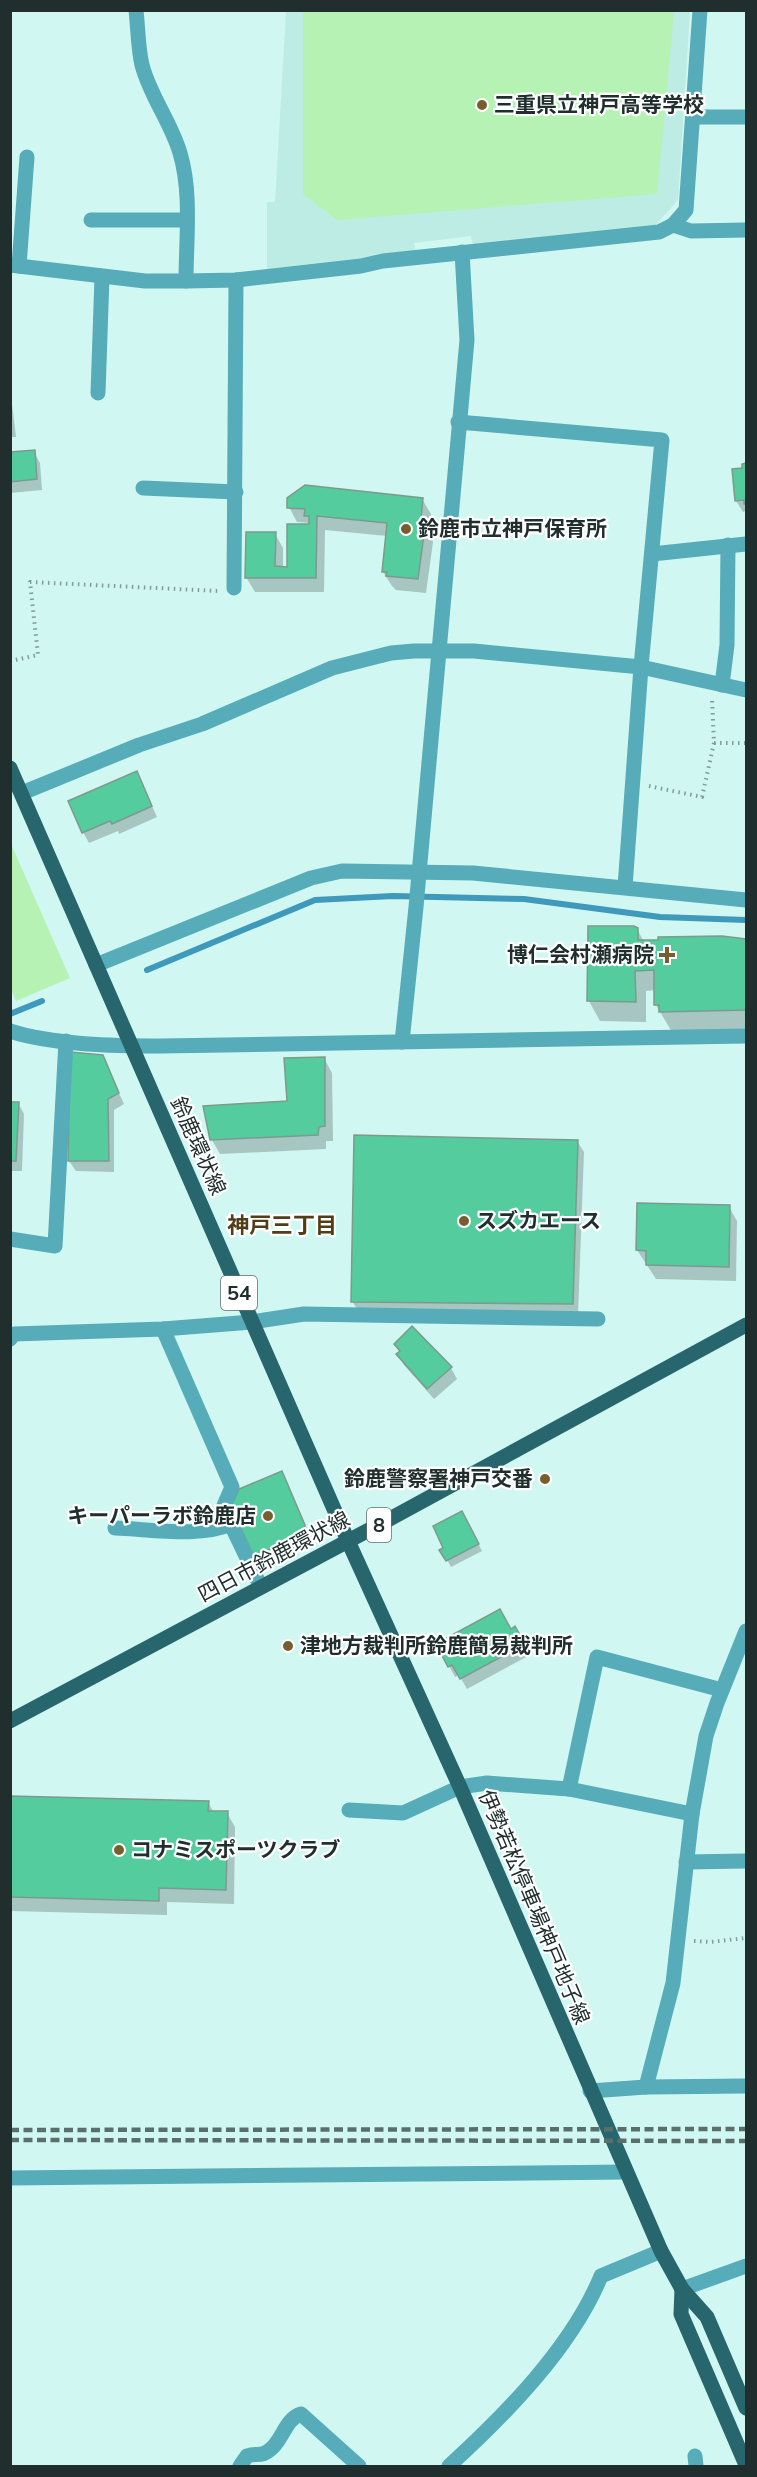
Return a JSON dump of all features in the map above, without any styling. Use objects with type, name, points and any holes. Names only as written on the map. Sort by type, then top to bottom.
[{"type":"main road","name":"鈴鹿環状線","points":[[10,768],[348,1541]]},
{"type":"main road","name":"四日市鈴鹿環状線","points":[[10,1721],[747,1325]]},
{"type":"main road","name":"伊勢若松停車場神戸地子線","points":[[348,1541],[460,1787],[661,2251],[682,2289],[707,2317],[747,2408]]},
{"type":"main road","name":"伊勢若松停車場神戸地子線","points":[[682,2289],[681,2314],[747,2464]]},
{"type":"street","points":[[136,10],[142,65],[150,87],[170,125],[180,154],[187,201],[186,281]]},
{"type":"street","points":[[27,157],[15,266],[102,277],[145,281],[236,280],[462,252],[658,232],[673,225],[686,210],[700,10]]},
{"type":"street","points":[[693,117],[747,117]]},
{"type":"street","points":[[91,220],[186,220]]},
{"type":"street","points":[[673,225],[691,231],[747,230]]},
{"type":"street","points":[[402,1042],[467,340],[462,252]]},
{"type":"street","points":[[98,393],[102,277]]},
{"type":"street","points":[[234,588],[236,280]]},
{"type":"street","points":[[458,423],[662,440],[641,667],[625,887]]},
{"type":"street","points":[[143,488],[236,492]]},
{"type":"street","points":[[652,554],[747,543]]},
{"type":"street","points":[[716,684],[727,645],[728,545]]},
{"type":"street","points":[[22,793],[139,745],[202,724],[332,668],[391,653],[439,650],[485,652],[641,667],[747,690]]},
{"type":"street","points":[[96,965],[325,873],[342,871],[419,877],[473,873],[747,900]]},
{"type":"street","points":[[15,1036],[131,1046],[747,1036]]},
{"type":"street","points":[[10,1239],[56,1246],[66,1041]]},
{"type":"street","points":[[12,1337],[252,1322],[304,1314],[598,1320]]},
{"type":"street","points":[[163,1329],[232,1487],[223,1508],[261,1587]]},
{"type":"street","points":[[116,1528],[195,1531],[219,1530],[231,1524]]},
{"type":"street","points":[[646,2087],[673,1983],[692,1814],[706,1736],[722,1690],[747,1631]]},
{"type":"street","points":[[569,1789],[597,1657],[722,1690]]},
{"type":"street","points":[[349,1810],[403,1813],[460,1787],[487,1783],[569,1789],[692,1814]]},
{"type":"street","points":[[686,1862],[747,1861]]},
{"type":"street","points":[[590,2091],[646,2087],[747,2086]]},
{"type":"street","points":[[10,2178],[626,2172]]},
{"type":"street","points":[[449,2466],[481,2437],[529,2384],[572,2331],[591,2301],[601,2276],[661,2251]]},
{"type":"street","points":[[682,2289],[747,2266]]},
{"type":"street","points":[[240,2466],[247,2456],[263,2454],[274,2446],[294,2416],[301,2414],[359,2466]]},
{"type":"path","points":[[10,661],[38,655],[30,582],[227,592],[234,588]]},
{"type":"path","points":[[632,783],[702,796],[714,743],[716,684]]},
{"type":"path","points":[[714,743],[747,743]]},
{"type":"path","points":[[677,1940],[710,1942],[747,1938]]},
{"type":"shaded area","name":"三重県立神戸高等学校","points":[[286,11],[690,11],[678,200],[655,226],[473,245],[471,236],[414,243],[416,252],[267,269],[267,202],[275,202]]},
{"type":"green space","name":"三重県立神戸高等学校","points":[[303,11],[674,11],[657,194],[337,220],[303,194]]},
{"type":"green space","points":[[11,844],[70,978],[16,1001],[10,987]]},
{"type":"building","points":[[35,450],[37,479],[10,482],[10,452]]},
{"type":"building","points":[[746,463],[746,504],[744,504],[744,500],[735,501],[732,469],[742,468],[742,464]]},
{"type":"building","name":"鈴鹿市立神戸保育所","points":[[305,485],[423,498],[421,519],[424,519],[423,526],[425,526],[418,579],[386,576],[387,572],[382,572],[387,523],[317,516],[316,578],[245,578],[246,532],[276,532],[275,566],[287,567],[287,524],[309,524],[309,516],[304,516],[305,509],[287,508],[287,498]]},
{"type":"building","points":[[137,771],[152,806],[112,824],[110,821],[82,833],[68,801]]},
{"type":"building","name":"博仁会村瀬病院","points":[[588,926],[634,926],[638,928],[638,940],[658,940],[658,937],[722,936],[746,939],[746,1010],[659,1012],[659,1005],[654,1005],[654,970],[635,971],[636,1002],[587,1001]]},
{"type":"building","points":[[70,1052],[103,1055],[119,1093],[108,1099],[109,1161],[68,1161]]},
{"type":"building","points":[[325,1057],[325,1126],[319,1127],[318,1135],[210,1140],[203,1106],[287,1101],[284,1058]]},
{"type":"building","points":[[10,1102],[19,1102],[16,1161],[10,1161]]},
{"type":"building","name":"スズカエース","points":[[354,1135],[578,1140],[573,1304],[351,1302]]},
{"type":"building","points":[[637,1203],[730,1205],[729,1267],[646,1265],[646,1251],[636,1250]]},
{"type":"building","points":[[412,1326],[452,1367],[427,1389],[396,1354],[400,1351],[394,1344]]},
{"type":"building","name":"キーパーラボ鈴鹿店","points":[[282,1471],[305,1525],[302,1534],[254,1557],[231,1507],[239,1489]]},
{"type":"building","points":[[462,1511],[479,1544],[446,1561],[439,1550],[443,1548],[433,1526]]},
{"type":"building","points":[[500,1609],[511,1629],[515,1626],[525,1644],[460,1679],[452,1665],[448,1667],[439,1650],[443,1648],[439,1642]]},
{"type":"building","name":"コナミスポーツクラブ","points":[[10,1796],[209,1801],[208,1811],[228,1811],[226,1890],[159,1888],[159,1901],[10,1897]]},
{"type":"waterway","points":[[147,970],[315,900],[393,896],[524,899],[660,917],[746,920]]},
{"type":"waterway","points":[[10,1014],[42,1001]]},
{"type":"railway","points":[[10,2130],[746,2129]]},
{"type":"railway","points":[[10,2140],[746,2141]]},
{"type":"place","name":"三重県立神戸高等学校","points":[[482,105]]},
{"type":"place","name":"鈴鹿市立神戸保育所","points":[[406,529]]},
{"type":"place","name":"博仁会村瀬病院","points":[[667,955]]},
{"type":"place","name":"スズカエース","points":[[464,1221]]},
{"type":"place","name":"鈴鹿警察署神戸交番","points":[[545,1479]]},
{"type":"place","name":"キーパーラボ鈴鹿店","points":[[268,1516]]},
{"type":"place","name":"津地方裁判所鈴鹿簡易裁判所","points":[[288,1646]]},
{"type":"place","name":"コナミスポーツクラブ","points":[[119,1850]]},
{"type":"district","name":"神戸三丁目","points":[[282,1225]]}]
